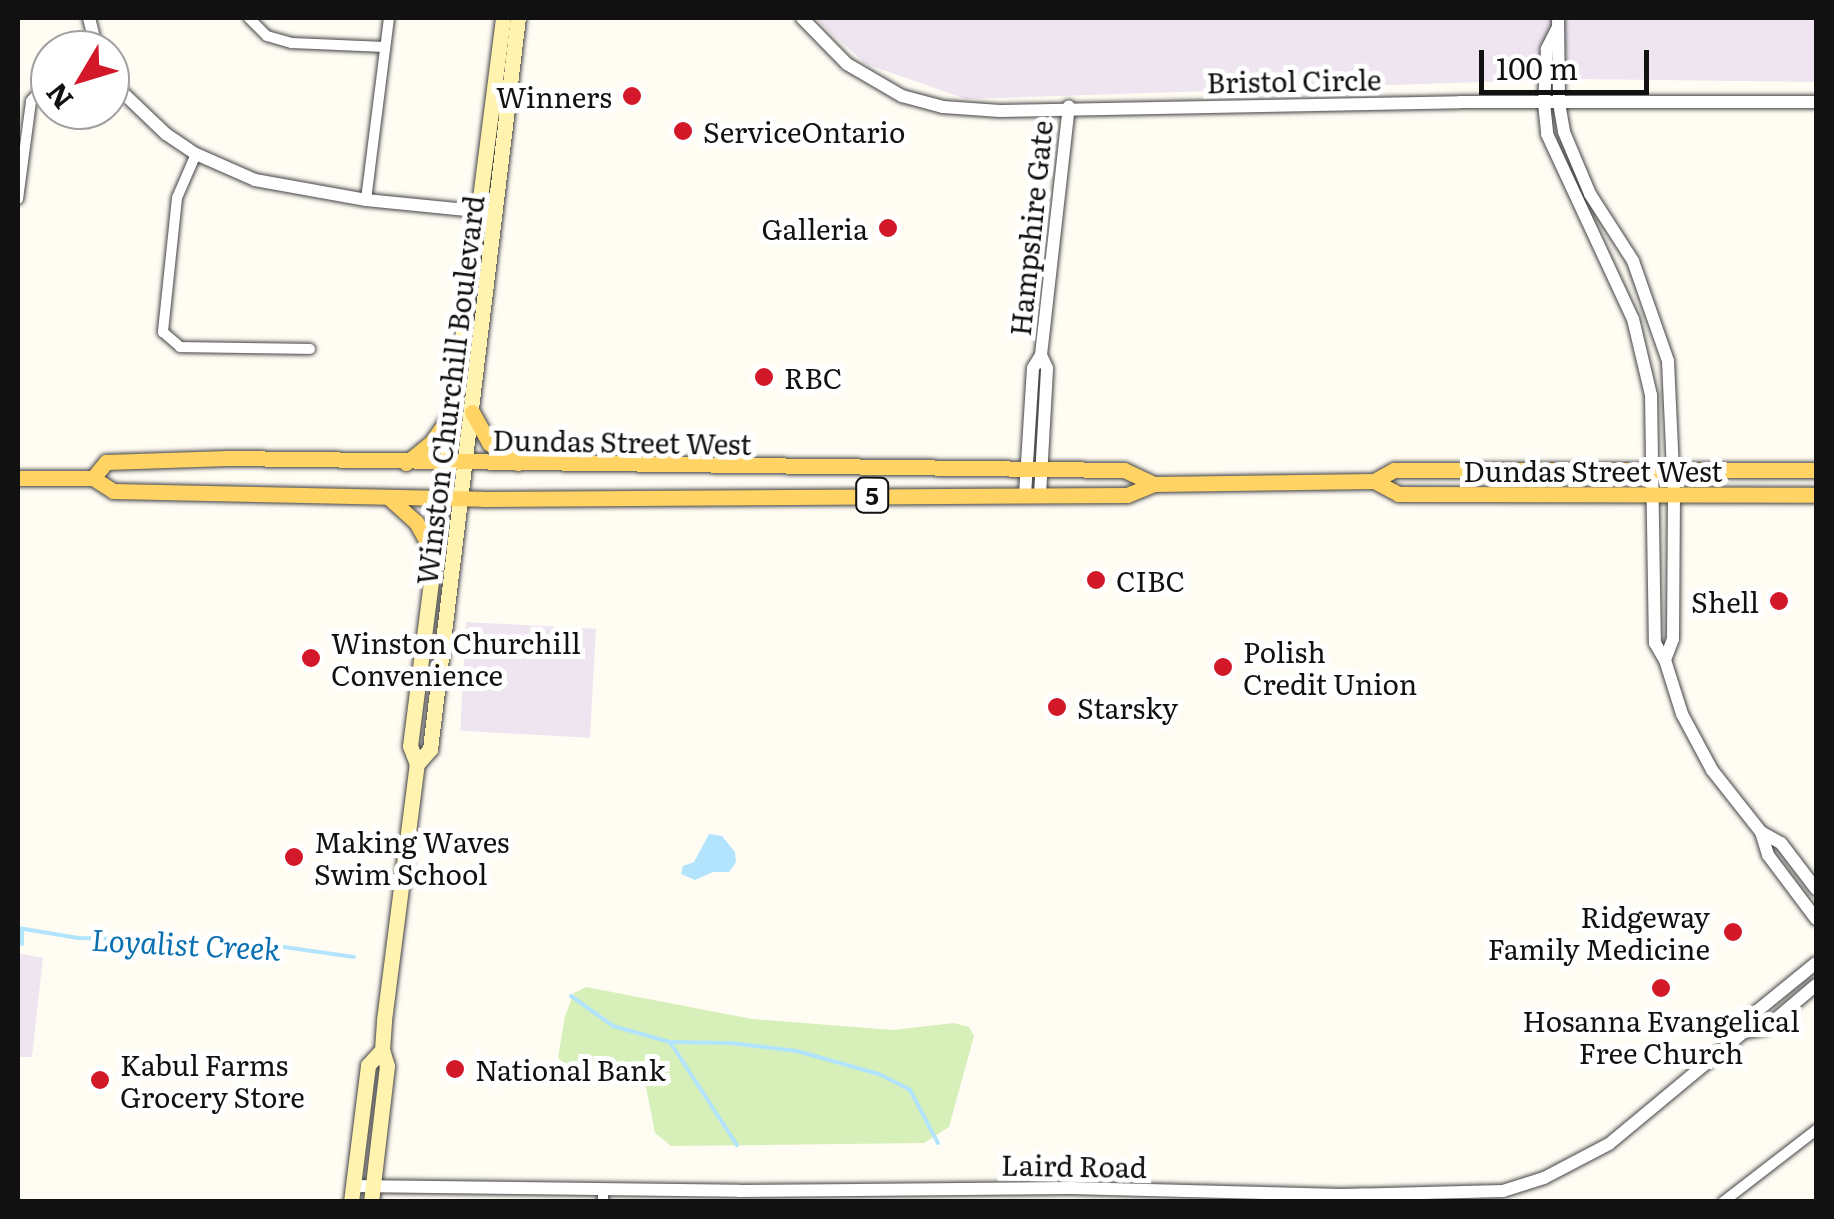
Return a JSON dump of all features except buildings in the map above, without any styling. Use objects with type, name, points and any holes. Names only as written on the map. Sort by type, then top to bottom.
[{"type":"main road","name":"Winston Churchill Boulevard","points":[[372,1194],[388,1066],[382,1050],[417,764],[410,746],[502,18]]},
{"type":"main road","name":"Winston Churchill Boulevard","points":[[417,764],[430,749],[518,18]]},
{"type":"main road","points":[[406,462],[431,443],[452,412]]},
{"type":"main road","points":[[472,412],[489,443],[522,465]]},
{"type":"main road","name":"Dundas Street West","points":[[93,478],[106,462],[228,458],[522,465],[1124,470],[1154,484]]},
{"type":"main road","name":"Dundas Street West","points":[[18,478],[93,478],[113,491],[461,499],[1127,496],[1154,484],[1374,481],[1394,470],[1674,483],[1816,470]]},
{"type":"main road","name":"Dundas Street West","points":[[1374,481],[1398,494],[1674,483],[1816,495]]},
{"type":"main road","points":[[388,497],[416,522],[435,556]]},
{"type":"main road","name":"Winston Churchill Boulevard","points":[[352,1194],[368,1064],[382,1050]]},
{"type":"street","points":[[249,18],[268,36],[292,43],[385,47]]},
{"type":"street","points":[[366,200],[388,18]]},
{"type":"street","name":"Bristol Circle","points":[[802,18],[846,64],[902,96],[943,107],[1000,111],[1068,107],[1816,102]]},
{"type":"street","points":[[1558,22],[1546,49],[1544,102],[1556,157],[1633,319],[1651,395],[1655,643],[1665,660],[1682,714],[1712,770],[1761,832],[1768,855],[1816,919]]},
{"type":"street","points":[[1558,22],[1559,102],[1576,168],[1633,261],[1656,317],[1670,376],[1673,639],[1665,660]]},
{"type":"street","points":[[130,97],[142,112],[196,154],[255,180],[366,200],[496,212]]},
{"type":"street","name":"Hampshire Gate","points":[[1033,495],[1047,368],[1041,355],[1068,107]]},
{"type":"street","points":[[18,200],[30,109]]},
{"type":"street","points":[[196,154],[177,198],[163,332],[180,347],[310,349]]},
{"type":"street","points":[[1761,832],[1780,842],[1816,889]]},
{"type":"street","name":"Laird Road","points":[[352,1194],[739,1196],[1070,1188],[1152,1197],[1474,1195],[1544,1178],[1609,1144],[1744,1032],[1752,1015],[1816,963]]},
{"type":"street","name":"Laird Road","points":[[1744,1032],[1764,1028],[1816,985]]},
{"type":"street","points":[[1723,1202],[1816,1130]]},
{"type":"shaded area","points":[[815,18],[1816,18],[1816,82],[1575,79],[966,99],[866,64]]},
{"type":"shaded area","points":[[466,622],[596,629],[590,738],[460,731]]},
{"type":"shaded area","points":[[18,953],[43,958],[32,1057],[18,1057]]},
{"type":"green space","points":[[586,987],[752,1019],[893,1030],[954,1023],[969,1027],[974,1036],[949,1127],[924,1143],[671,1146],[655,1133],[645,1082],[639,1073],[609,1064],[568,1066],[558,1058],[565,1016],[574,993]]},
{"type":"water","points":[[709,834],[722,836],[735,852],[736,862],[729,872],[713,872],[695,880],[681,874],[683,866],[694,862]]},
{"type":"waterway","name":"Loyalist Creek","points":[[18,928],[78,938],[248,942],[354,957]]},
{"type":"waterway","points":[[22,929],[22,944]]},
{"type":"waterway","points":[[571,996],[613,1026],[670,1042],[730,1043],[797,1051],[879,1074],[910,1090],[938,1143]]},
{"type":"waterway","points":[[670,1042],[737,1145]]},
{"type":"place","name":"Winners","points":[[632,96]]},
{"type":"place","name":"ServiceOntario","points":[[683,131]]},
{"type":"place","name":"Galleria","points":[[888,228]]},
{"type":"place","name":"RBC","points":[[764,377]]},
{"type":"place","name":"CIBC","points":[[1096,580]]},
{"type":"place","name":"Shell","points":[[1779,601]]},
{"type":"place","name":"Winston Churchill Convenience","points":[[311,658]]},
{"type":"place","name":"Polish Credit Union","points":[[1223,667]]},
{"type":"place","name":"Starsky","points":[[1057,707]]},
{"type":"place","name":"Making Waves Swim School","points":[[294,857]]},
{"type":"place","name":"Ridgeway Family Medicine","points":[[1733,932]]},
{"type":"place","name":"Hosanna Evangelical Free Church","points":[[1661,988]]},
{"type":"place","name":"National Bank","points":[[455,1069]]},
{"type":"place","name":"Kabul Farms Grocery Store","points":[[100,1080]]}]
